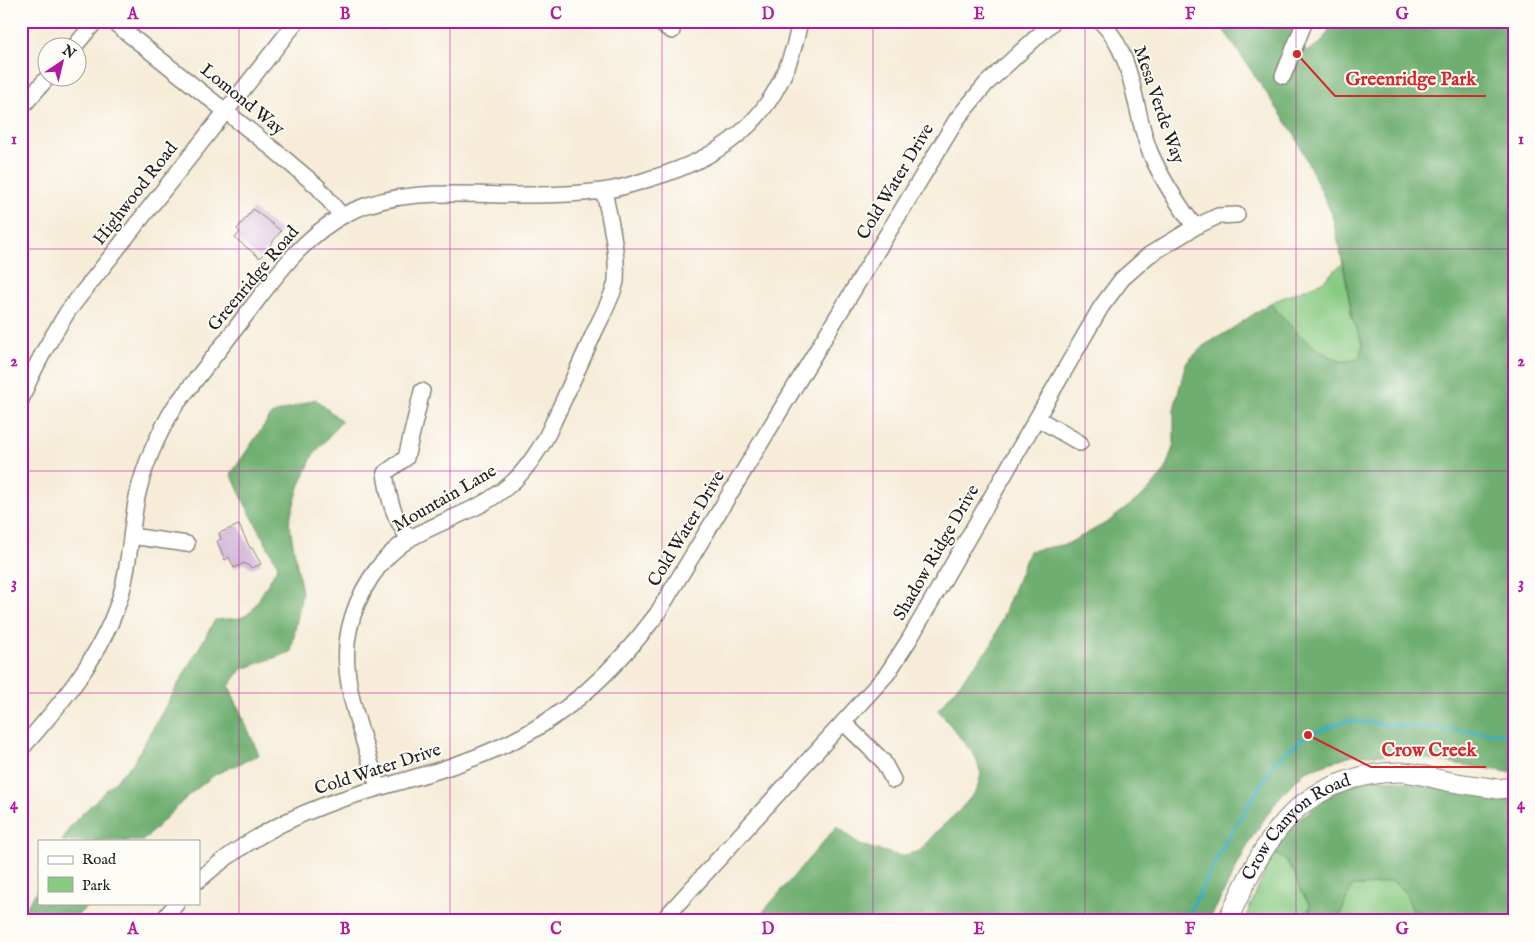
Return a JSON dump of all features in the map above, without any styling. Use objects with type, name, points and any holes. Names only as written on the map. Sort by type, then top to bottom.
[{"type":"main road","name":"Crow Canyon Road","points":[[1227,921],[1255,865],[1275,833],[1301,805],[1333,786],[1366,774],[1402,772],[1498,789],[1514,787]]},
{"type":"street","points":[[82,38],[96,21]]},
{"type":"street","name":"Lomond Way","points":[[112,21],[318,187],[342,216]]},
{"type":"street","name":"Highwood Road","points":[[21,400],[29,379],[47,344],[68,312],[297,21]]},
{"type":"street","points":[[656,21],[672,31]]},
{"type":"street","name":"Greenridge Road","points":[[21,750],[74,686],[96,651],[114,614],[122,592],[127,568],[142,477],[165,424],[176,406],[253,305],[301,247],[320,230],[342,216],[363,206],[406,196],[449,194],[537,195],[604,191],[688,166],[718,151],[742,133],[763,110],[778,88],[790,63],[800,21]]},
{"type":"street","name":"Cold Water Drive","points":[[200,879],[228,856],[265,832],[324,805],[470,760],[502,747],[563,710],[624,656],[657,614],[957,119],[986,84],[1054,21]]},
{"type":"street","name":"Mesa Verde Way","points":[[1100,21],[1106,26],[1117,44],[1126,65],[1150,151],[1165,182],[1195,227]]},
{"type":"street","points":[[1283,76],[1305,21]]},
{"type":"street","points":[[21,108],[38,88]]},
{"type":"street","name":"Mountain Lane","points":[[378,788],[357,718],[346,665],[349,630],[356,605],[367,582],[382,564],[410,539],[477,507],[492,497],[509,485],[526,469],[540,448],[616,283],[613,229],[604,191]]},
{"type":"street","name":"Shadow Ridge Drive","points":[[662,921],[887,674],[909,640],[1100,307],[1122,279],[1149,255],[1195,227],[1218,216],[1236,215]]},
{"type":"street","points":[[410,539],[400,525],[389,501],[385,473],[406,458],[422,391]]},
{"type":"street","points":[[1037,418],[1080,443]]},
{"type":"street","points":[[131,536],[187,544]]},
{"type":"street","points":[[844,722],[883,760],[893,780]]},
{"type":"street","points":[[162,921],[176,904]]},
{"type":"green space","points":[[1219,21],[1304,21],[1299,32],[1306,52],[1321,43],[1334,21],[1514,21],[1514,771],[1508,772],[1401,755],[1352,755],[1305,771],[1278,799],[1251,839],[1209,921],[762,921],[762,913],[837,826],[860,845],[900,856],[920,851],[977,790],[981,774],[975,756],[938,710],[992,644],[1029,551],[1067,544],[1108,522],[1147,492],[1165,471],[1174,444],[1174,409],[1186,363],[1203,346],[1270,303],[1301,336],[1320,351],[1340,361],[1359,359],[1363,344],[1352,318],[1347,283],[1332,214],[1295,135]]},
{"type":"green space","points":[[1343,263],[1352,318],[1363,344],[1359,359],[1340,361],[1310,344],[1270,303],[1322,282]]},
{"type":"green space","points":[[315,399],[342,421],[313,455],[299,487],[289,522],[302,593],[291,652],[242,669],[229,686],[259,755],[216,774],[190,794],[144,840],[63,840],[72,824],[133,763],[215,620],[241,618],[252,611],[278,566],[231,474],[271,415]]},
{"type":"green space","points":[[1374,778],[1514,794],[1514,921],[1417,921],[1405,892],[1392,881],[1366,886],[1352,886],[1340,918],[1336,921],[1307,921],[1310,905],[1300,890],[1294,872],[1285,860],[1273,852],[1295,823],[1320,803],[1344,786]]},
{"type":"green space","points":[[1273,852],[1285,860],[1294,872],[1300,890],[1310,905],[1307,921],[1244,921]]},
{"type":"green space","points":[[1392,881],[1405,892],[1417,921],[1336,921],[1340,918],[1352,886],[1366,886]]},
{"type":"green space","points":[[38,888],[38,904],[90,904],[71,921],[21,921],[25,908]]},
{"type":"building","points":[[253,209],[281,231],[260,258],[235,238],[240,232],[237,229]]},
{"type":"building","points":[[239,525],[250,548],[252,548],[261,564],[252,568],[244,563],[234,568],[229,557],[225,560],[217,541],[221,539],[219,533]]},
{"type":"waterway","points":[[1185,921],[1226,841],[1277,759],[1308,735],[1345,721],[1503,734],[1514,733]]},
{"type":"place","name":"Greenridge Park","points":[[1297,54]]},
{"type":"place","name":"Crow Creek","points":[[1308,735]]}]
